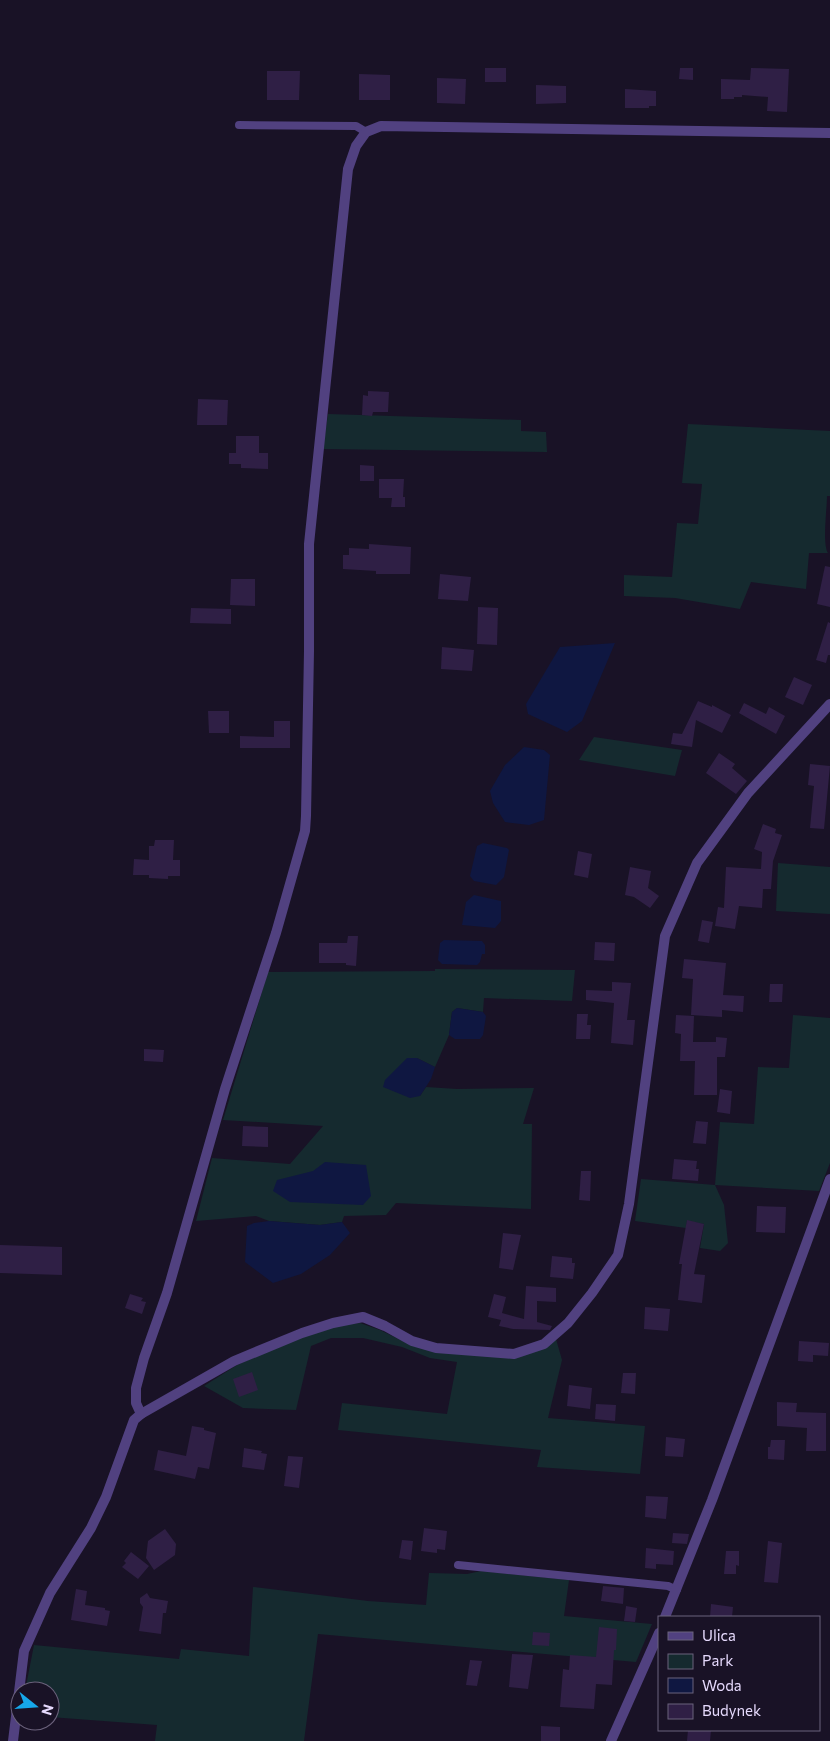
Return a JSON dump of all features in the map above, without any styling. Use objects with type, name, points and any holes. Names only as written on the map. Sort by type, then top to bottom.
[{"type":"street","points":[[142,1414],[136,1403],[136,1388],[144,1358],[167,1293],[223,1097],[276,933],[304,831],[306,816],[309,670],[309,544],[348,169],[356,146],[366,132],[381,126],[830,133]]},
{"type":"street","points":[[13,1741],[24,1651],[50,1593],[106,1497],[134,1420],[234,1361],[302,1333],[333,1323],[363,1317],[412,1340],[436,1348],[514,1354],[544,1344],[568,1323],[592,1293],[618,1255],[629,1204],[664,936],[697,864],[748,793],[830,704]]},
{"type":"street","points":[[665,1616],[712,1500],[830,1179]]},
{"type":"street","points":[[611,1741],[658,1635]]},
{"type":"lane","points":[[239,125],[356,126],[366,132]]},
{"type":"lane","points":[[458,1565],[668,1586],[677,1590]]},
{"type":"green space","points":[[328,414],[521,420],[521,431],[546,432],[547,452],[323,449]]},
{"type":"green space","points":[[688,424],[830,431],[830,496],[827,496],[825,534],[828,553],[809,553],[806,589],[751,582],[740,609],[675,598],[624,596],[624,575],[672,577],[677,523],[698,524],[702,484],[682,483]]},
{"type":"green space","points":[[594,737],[682,750],[675,776],[579,760]]},
{"type":"green space","points":[[778,863],[830,867],[830,914],[776,911]]},
{"type":"green space","points":[[435,969],[575,970],[572,1001],[484,998],[483,1012],[457,1008],[452,1012],[449,1035],[435,1067],[417,1058],[420,1096],[426,1087],[457,1089],[534,1088],[523,1124],[532,1124],[531,1209],[396,1203],[386,1215],[344,1216],[342,1222],[320,1225],[269,1221],[256,1216],[196,1221],[212,1158],[290,1164],[323,1126],[223,1120],[268,972],[435,971]]},
{"type":"green space","points":[[793,1015],[830,1018],[830,1163],[819,1191],[715,1185],[720,1122],[754,1124],[758,1067],[789,1068]]},
{"type":"green space","points":[[641,1179],[715,1185],[724,1205],[728,1243],[720,1251],[700,1248],[704,1224],[687,1221],[686,1228],[635,1221]]},
{"type":"green space","points":[[360,1323],[409,1344],[511,1358],[535,1351],[556,1339],[562,1360],[548,1418],[645,1426],[640,1474],[537,1467],[541,1450],[338,1430],[342,1403],[447,1414],[457,1362],[430,1358],[402,1347],[363,1338],[331,1338],[311,1346],[296,1410],[243,1408],[204,1386],[237,1365],[301,1337],[333,1326]]},
{"type":"green space","points":[[481,1571],[569,1580],[564,1616],[652,1624],[636,1662],[318,1634],[304,1741],[155,1741],[157,1725],[60,1718],[60,1681],[27,1681],[34,1645],[179,1659],[181,1649],[249,1656],[253,1587],[368,1601],[426,1605],[429,1573],[467,1574]]},
{"type":"water","points":[[615,643],[582,721],[567,732],[528,714],[526,704],[560,647]]},
{"type":"water","points":[[524,747],[544,750],[550,755],[544,820],[529,825],[505,822],[493,803],[490,791],[505,765]]},
{"type":"water","points":[[483,843],[509,850],[504,877],[496,885],[474,881],[470,876],[477,846]]},
{"type":"water","points":[[474,895],[501,901],[501,921],[495,928],[462,925],[466,902]]},
{"type":"water","points":[[444,940],[482,941],[485,945],[485,954],[482,954],[477,965],[442,964],[438,960],[440,943]]},
{"type":"water","points":[[457,1008],[483,1012],[486,1016],[483,1035],[480,1039],[455,1039],[449,1035],[452,1012]]},
{"type":"water","points":[[407,1058],[417,1058],[435,1067],[431,1079],[420,1096],[410,1098],[383,1087],[385,1080]]},
{"type":"water","points":[[325,1162],[366,1165],[371,1196],[363,1205],[290,1202],[273,1191],[277,1180],[313,1171]]},
{"type":"water","points":[[269,1221],[320,1225],[342,1222],[350,1233],[330,1255],[301,1274],[273,1283],[245,1262],[247,1226]]},
{"type":"building","points":[[485,68],[506,68],[506,82],[485,82]]},
{"type":"building","points":[[680,68],[693,68],[693,80],[679,79]]},
{"type":"building","points":[[751,68],[789,69],[787,112],[767,111],[768,97],[742,95],[742,97],[734,97],[734,99],[721,99],[721,79],[750,80]]},
{"type":"building","points":[[267,71],[300,71],[299,100],[267,100]]},
{"type":"building","points":[[359,74],[390,75],[390,100],[359,100]]},
{"type":"building","points":[[437,78],[466,79],[465,104],[437,103]]},
{"type":"building","points":[[536,85],[566,86],[566,103],[536,104]]},
{"type":"building","points":[[625,89],[656,91],[656,106],[649,106],[649,108],[625,108]]},
{"type":"building","points":[[368,391],[389,392],[388,412],[373,412],[372,416],[362,415],[363,395],[368,396]]},
{"type":"building","points":[[198,399],[228,400],[227,425],[197,425]]},
{"type":"building","points":[[236,436],[259,436],[259,453],[268,453],[268,469],[241,468],[241,464],[229,464],[229,453],[236,453]]},
{"type":"building","points":[[360,465],[374,466],[374,481],[360,481]]},
{"type":"building","points":[[379,479],[404,479],[403,497],[405,497],[405,507],[391,507],[392,498],[379,498]]},
{"type":"building","points":[[369,544],[411,547],[410,574],[376,574],[376,571],[343,569],[343,555],[349,555],[349,548],[369,549]]},
{"type":"building","points":[[825,566],[830,567],[830,607],[817,604]]},
{"type":"building","points":[[440,574],[471,577],[468,601],[438,599]]},
{"type":"building","points":[[231,579],[255,579],[255,606],[230,605]]},
{"type":"building","points":[[478,607],[498,608],[497,645],[477,644]]},
{"type":"building","points":[[191,608],[231,609],[231,624],[190,623]]},
{"type":"building","points":[[828,622],[830,623],[830,655],[828,655],[826,663],[816,660]]},
{"type":"building","points":[[442,647],[474,650],[472,671],[441,669]]},
{"type":"building","points":[[794,677],[812,685],[803,705],[785,697]]},
{"type":"building","points":[[698,701],[712,707],[712,705],[731,715],[722,733],[696,720],[692,747],[671,744],[673,733],[682,734]]},
{"type":"building","points":[[744,703],[766,714],[769,707],[785,716],[776,734],[739,713]]},
{"type":"building","points":[[208,711],[229,711],[229,733],[209,733]]},
{"type":"building","points":[[274,721],[290,721],[290,748],[240,748],[240,736],[274,737]]},
{"type":"building","points":[[719,753],[735,764],[732,768],[747,781],[736,794],[706,773]]},
{"type":"building","points":[[810,764],[830,766],[824,829],[810,828],[814,786],[808,785]]},
{"type":"building","points":[[763,824],[776,829],[775,833],[782,835],[773,861],[771,889],[763,889],[762,908],[739,906],[735,929],[715,926],[718,907],[724,908],[726,867],[761,869],[762,852],[754,849]]},
{"type":"building","points":[[155,840],[174,840],[173,860],[180,860],[180,876],[168,876],[168,879],[149,878],[149,875],[133,875],[134,859],[149,860],[149,846],[154,846]]},
{"type":"building","points":[[578,851],[592,854],[588,878],[574,875]]},
{"type":"building","points":[[630,867],[651,871],[648,888],[659,896],[650,908],[634,897],[625,895]]},
{"type":"building","points":[[702,920],[713,922],[709,943],[698,941]]},
{"type":"building","points":[[348,936],[358,936],[356,966],[346,965],[346,963],[319,963],[319,943],[347,943]]},
{"type":"building","points":[[595,942],[615,943],[614,961],[594,960]]},
{"type":"building","points":[[684,959],[726,963],[723,995],[744,996],[743,1012],[722,1010],[722,1017],[691,1015],[693,979],[682,978]]},
{"type":"building","points":[[612,982],[631,983],[627,1020],[635,1020],[633,1045],[611,1043],[614,1003],[586,1000],[586,990],[612,991]]},
{"type":"building","points":[[770,984],[783,984],[782,1002],[769,1002]]},
{"type":"building","points":[[577,1014],[588,1014],[587,1025],[591,1025],[590,1039],[576,1039]]},
{"type":"building","points":[[676,1015],[694,1016],[693,1042],[716,1042],[716,1037],[727,1038],[725,1057],[717,1057],[717,1095],[694,1095],[695,1061],[680,1061],[681,1034],[675,1033]]},
{"type":"building","points":[[144,1049],[164,1050],[163,1062],[144,1061]]},
{"type":"building","points":[[720,1089],[732,1091],[730,1114],[717,1112]]},
{"type":"building","points":[[696,1121],[708,1122],[706,1144],[693,1143]]},
{"type":"building","points":[[243,1126],[268,1127],[268,1147],[242,1146]]},
{"type":"building","points":[[674,1159],[697,1161],[696,1169],[699,1169],[698,1181],[672,1179]]},
{"type":"building","points":[[581,1171],[591,1171],[590,1201],[579,1200]]},
{"type":"building","points":[[757,1206],[786,1207],[785,1233],[756,1232]]},
{"type":"building","points":[[687,1220],[704,1224],[694,1274],[705,1275],[702,1303],[678,1300],[682,1264],[679,1264]]},
{"type":"building","points":[[503,1233],[521,1235],[513,1270],[499,1268]]},
{"type":"building","points":[[0,1245],[62,1247],[62,1275],[0,1273]]},
{"type":"building","points":[[552,1256],[572,1258],[572,1263],[575,1263],[573,1279],[550,1277]]},
{"type":"building","points":[[526,1286],[556,1288],[556,1302],[537,1301],[537,1322],[552,1326],[550,1330],[513,1329],[499,1326],[501,1320],[488,1317],[494,1294],[506,1297],[502,1313],[524,1319]]},
{"type":"building","points":[[130,1294],[143,1298],[141,1301],[146,1302],[142,1314],[125,1308]]},
{"type":"building","points":[[645,1307],[670,1309],[668,1331],[644,1329]]},
{"type":"building","points":[[799,1341],[829,1343],[828,1356],[813,1355],[813,1362],[798,1361]]},
{"type":"building","points":[[252,1372],[258,1390],[239,1397],[233,1379]]},
{"type":"building","points":[[623,1373],[636,1373],[635,1394],[621,1393]]},
{"type":"building","points":[[569,1385],[592,1388],[590,1409],[567,1406]]},
{"type":"building","points":[[777,1402],[797,1403],[796,1412],[826,1413],[826,1451],[806,1451],[807,1428],[777,1426]]},
{"type":"building","points":[[596,1404],[616,1405],[615,1421],[595,1419]]},
{"type":"building","points":[[192,1426],[216,1433],[209,1469],[198,1467],[195,1479],[154,1470],[158,1450],[186,1456]]},
{"type":"building","points":[[666,1437],[685,1439],[683,1457],[665,1456]]},
{"type":"building","points":[[771,1440],[785,1440],[784,1460],[768,1459],[768,1447],[770,1447]]},
{"type":"building","points":[[244,1448],[262,1451],[261,1453],[267,1454],[264,1470],[242,1467]]},
{"type":"building","points":[[288,1456],[303,1457],[299,1488],[284,1486]]},
{"type":"building","points":[[646,1496],[668,1497],[666,1519],[645,1517]]},
{"type":"building","points":[[424,1528],[447,1531],[445,1550],[437,1549],[437,1553],[421,1551]]},
{"type":"building","points":[[165,1529],[176,1544],[175,1555],[154,1570],[146,1558],[148,1541]]},
{"type":"building","points":[[673,1533],[689,1534],[687,1544],[672,1543]]},
{"type":"building","points":[[402,1540],[413,1541],[411,1560],[399,1558]]},
{"type":"building","points":[[768,1541],[782,1543],[778,1583],[764,1582]]},
{"type":"building","points":[[646,1548],[674,1551],[673,1565],[656,1564],[656,1569],[645,1568]]},
{"type":"building","points":[[726,1551],[739,1551],[739,1566],[736,1565],[736,1574],[724,1574]]},
{"type":"building","points":[[131,1552],[149,1566],[138,1579],[122,1567]]},
{"type":"building","points":[[603,1586],[624,1588],[623,1604],[601,1601]]},
{"type":"building","points":[[76,1589],[87,1591],[85,1605],[105,1608],[105,1610],[110,1611],[107,1626],[71,1620]]},
{"type":"building","points":[[147,1593],[150,1598],[168,1601],[166,1613],[163,1613],[161,1634],[139,1631],[143,1607],[140,1603],[140,1598]]},
{"type":"building","points":[[711,1604],[733,1607],[732,1616],[710,1616]]},
{"type":"building","points":[[626,1606],[637,1608],[635,1622],[624,1621]]},
{"type":"building","points":[[599,1627],[617,1629],[612,1685],[596,1684],[594,1709],[560,1707],[563,1669],[569,1670],[570,1655],[596,1657]]},
{"type":"building","points":[[533,1632],[550,1633],[549,1646],[532,1645]]},
{"type":"building","points":[[512,1654],[533,1655],[528,1689],[509,1687]]},
{"type":"building","points":[[470,1660],[482,1661],[477,1686],[466,1685]]},
{"type":"building","points":[[541,1726],[560,1727],[560,1741],[541,1741]]},
{"type":"building","points":[[688,1731],[711,1731],[710,1741],[687,1741]]}]
